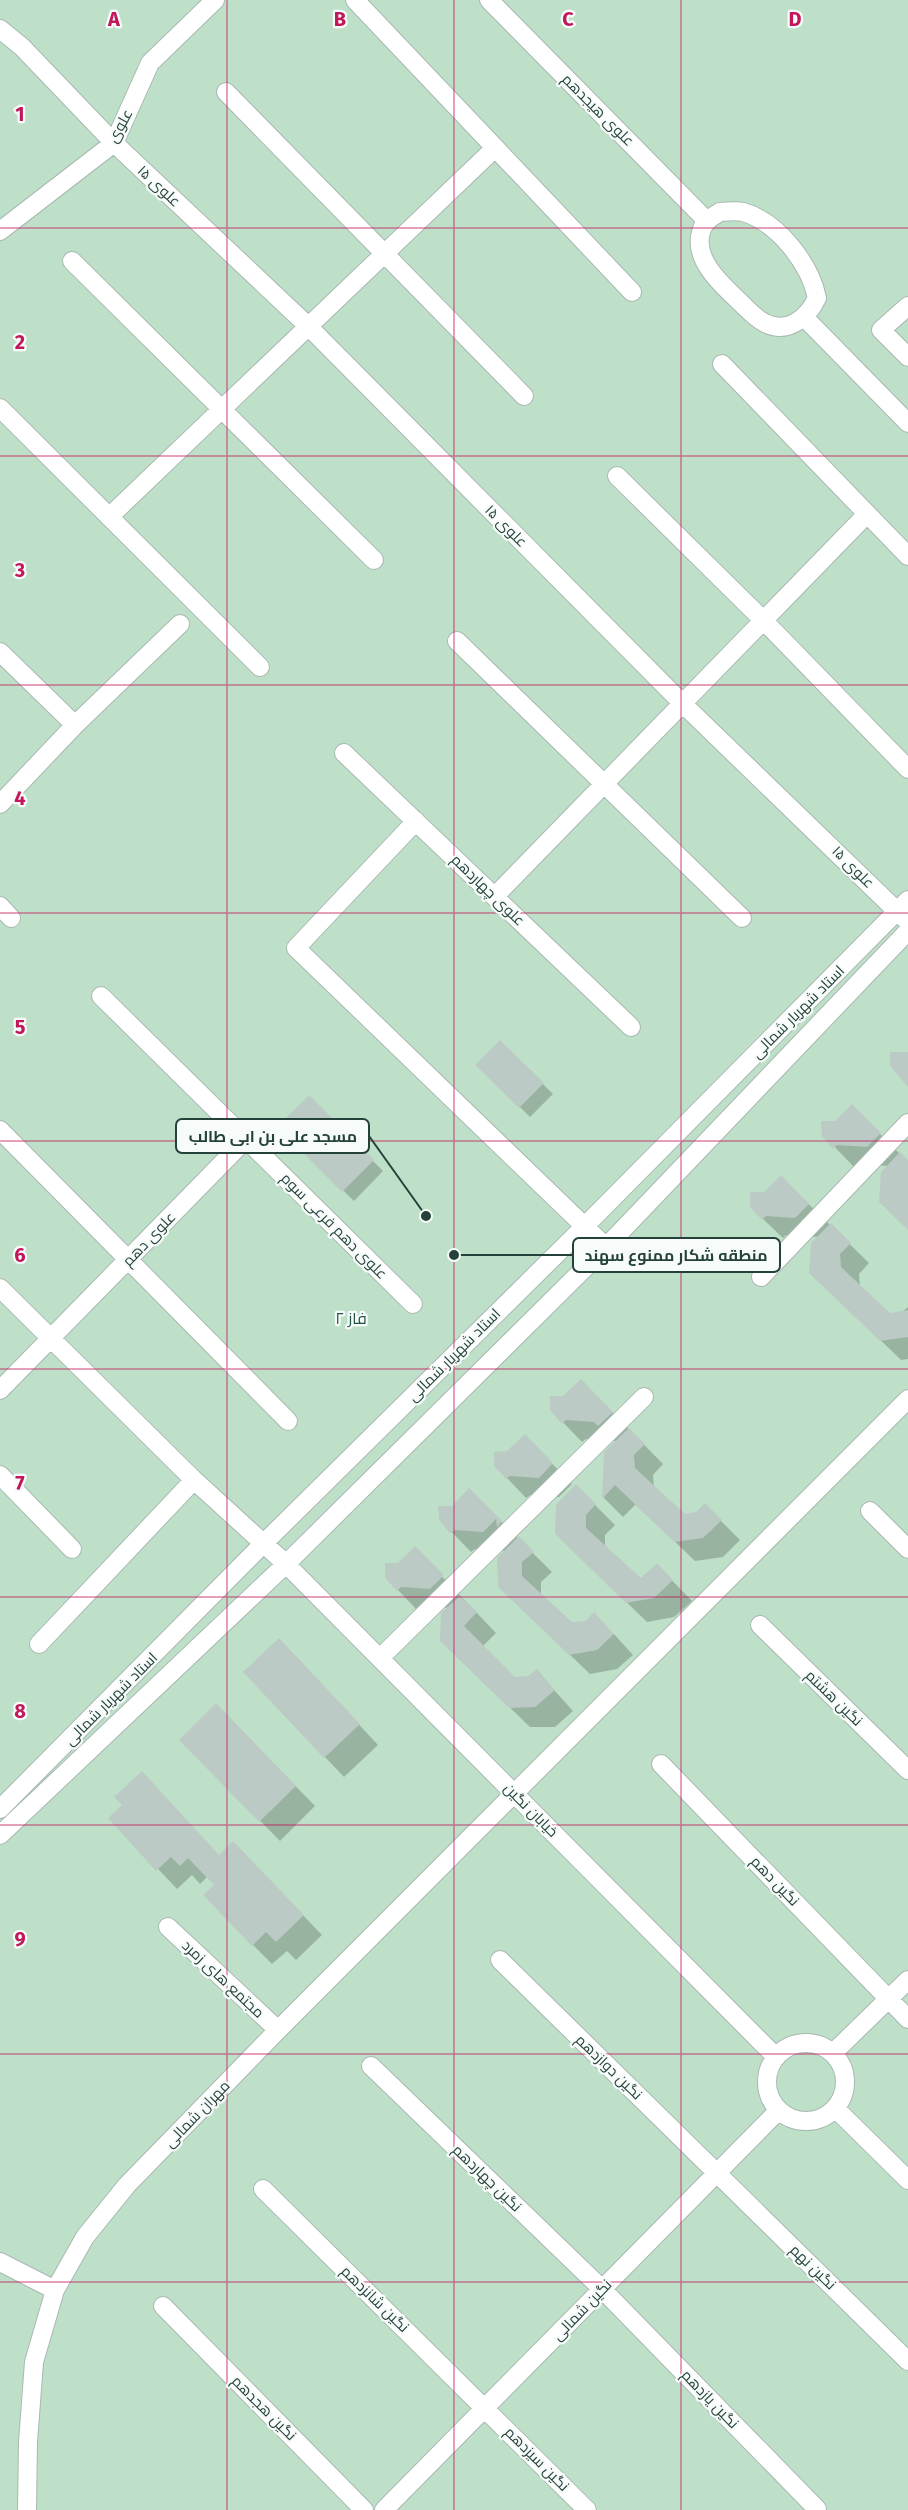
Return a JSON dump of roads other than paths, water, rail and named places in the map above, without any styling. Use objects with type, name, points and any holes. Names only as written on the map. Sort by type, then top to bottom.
[{"type":"street","name":"علوی","points":[[0,231],[114,143],[150,63],[215,0]]},
{"type":"street","points":[[355,0],[632,292]]},
{"type":"street","name":"علوی هیجدهم","points":[[489,0],[707,221]]},
{"type":"street","name":"علوی ۱۵","points":[[0,29],[22,47],[114,143],[308,326],[683,704],[904,911]]},
{"type":"street","points":[[226,92],[524,396]]},
{"type":"street","points":[[109,517],[495,148]]},
{"type":"street","points":[[720,212],[742,212],[763,222],[785,242],[813,280],[816,298],[805,318],[788,327],[766,324],[727,290],[711,272],[701,250],[701,232],[707,221],[720,212]]},
{"type":"street","points":[[72,261],[374,560]]},
{"type":"street","points":[[908,306],[881,330],[908,357]]},
{"type":"street","points":[[805,318],[908,423]]},
{"type":"street","points":[[722,364],[908,556]]},
{"type":"street","points":[[0,408],[260,667]]},
{"type":"street","points":[[617,476],[764,621],[908,769]]},
{"type":"street","points":[[495,896],[867,514]]},
{"type":"street","points":[[0,804],[75,725],[180,624]]},
{"type":"street","points":[[457,641],[742,918]]},
{"type":"street","points":[[0,652],[75,725]]},
{"type":"street","name":"علوی چهاردهم","points":[[344,753],[630,1027]]},
{"type":"street","points":[[416,821],[296,948],[606,1247]]},
{"type":"street","name":"استاد شهریار شمالی","points":[[0,1809],[264,1543],[904,911]]},
{"type":"street","name":"استاد شهریار شمالی","points":[[0,1835],[286,1564],[606,1247],[908,931]]},
{"type":"street","name":"علوی دهم فرعی سوم","points":[[101,996],[413,1304]]},
{"type":"street","points":[[761,1277],[908,1124]]},
{"type":"street","points":[[0,1130],[288,1421]]},
{"type":"street","name":"علوی دهم","points":[[0,1390],[246,1140]]},
{"type":"street","name":"خیابان نگین","points":[[0,1288],[194,1480],[286,1564],[776,2057]]},
{"type":"street","points":[[380,1658],[644,1397]]},
{"type":"street","name":"مهران شمالی","points":[[27,2510],[28,2442],[34,2362],[55,2290],[85,2237],[127,2185],[278,2030],[908,1399]]},
{"type":"street","points":[[0,1475],[72,1549]]},
{"type":"street","points":[[39,1644],[194,1480]]},
{"type":"street","points":[[870,1511],[908,1549]]},
{"type":"street","name":"نگین هشتم","points":[[760,1625],[908,1770]]},
{"type":"street","name":"نگین دهم","points":[[661,1764],[908,2019]]},
{"type":"street","name":"مجتمع های زمرد","points":[[168,1928],[278,2030]]},
{"type":"street","name":"نگین دوازدهم","points":[[500,1960],[717,2174]]},
{"type":"street","points":[[833,2053],[908,1980]]},
{"type":"street","points":[[804,2043],[815,2043],[833,2053],[841,2063],[846,2087],[836,2109],[826,2117],[801,2122],[789,2118],[778,2110],[768,2090],[770,2067],[776,2057],[794,2045],[804,2043]]},
{"type":"street","name":"نگین چهاردهم","points":[[371,2066],[602,2289]]},
{"type":"street","points":[[836,2109],[908,2180]]},
{"type":"street","name":"نگین شمالی","points":[[384,2510],[487,2408],[778,2110]]},
{"type":"street","name":"نگین نهم","points":[[717,2174],[908,2361]]},
{"type":"street","name":"نگین شانزدهم","points":[[263,2189],[487,2408]]},
{"type":"street","points":[[0,2262],[55,2290]]},
{"type":"street","name":"نگین یازدهم","points":[[602,2289],[817,2509]]},
{"type":"street","name":"نگین هجدهم","points":[[163,2306],[364,2510]]},
{"type":"street","name":"نگین سیزدهم","points":[[487,2408],[587,2510]]},
{"type":"place","name":"مسجد علی بن ابی طالب","points":[[426,1216]]},
{"type":"place","name":"منطقه شکار ممنوع سهند","points":[[454,1255]]},
{"type":"district","name":"فاز ۲","points":[[351,1318]]}]
